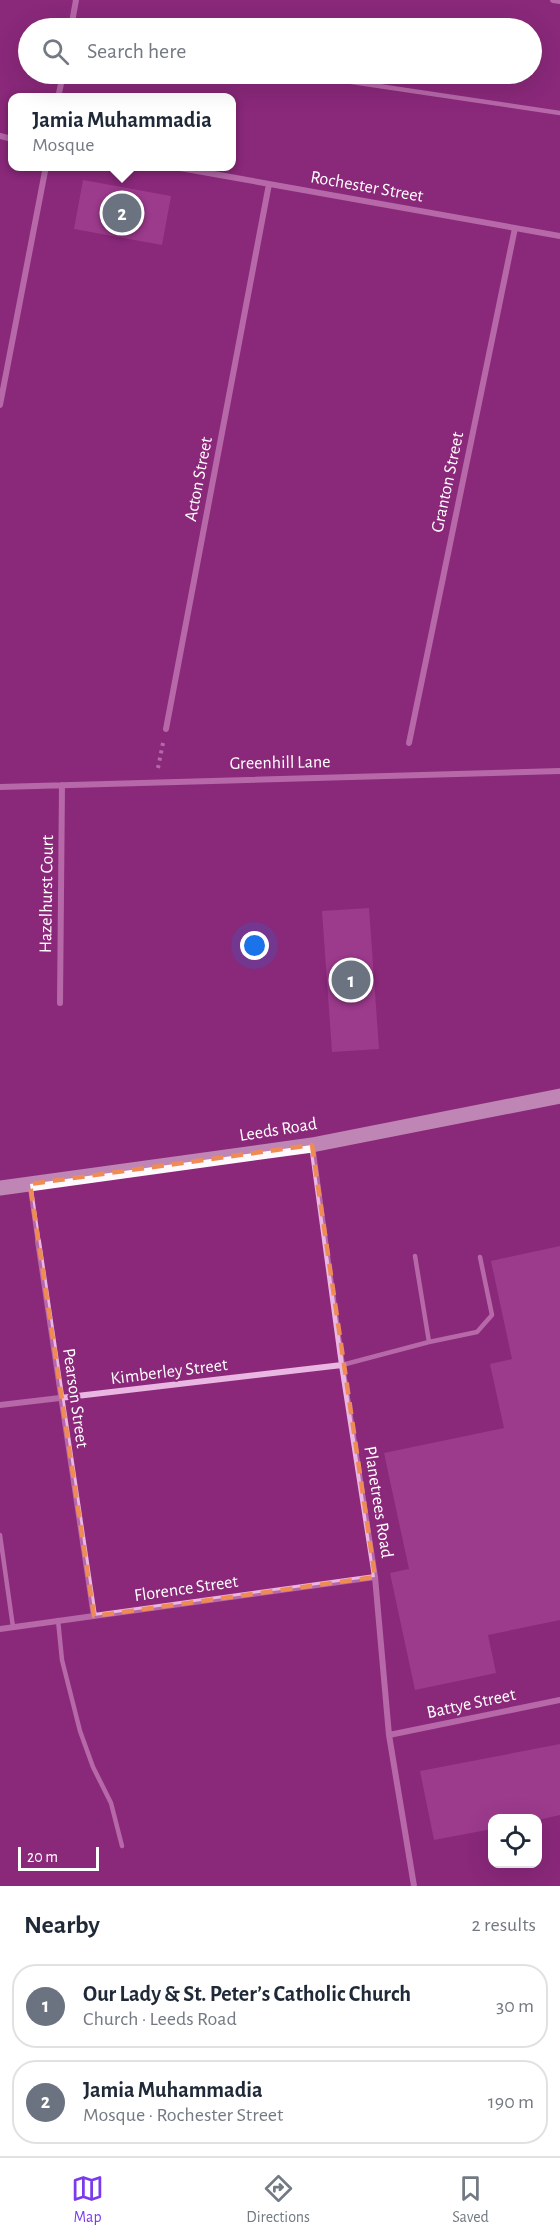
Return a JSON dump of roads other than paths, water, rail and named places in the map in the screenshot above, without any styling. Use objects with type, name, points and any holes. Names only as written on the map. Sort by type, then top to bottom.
[{"type":"main road","name":"Leeds Road","points":[[0,1188],[312,1144],[560,1096]]},
{"type":"street","points":[[73,18],[76,0]]},
{"type":"street","points":[[553,0],[560,1]]},
{"type":"street","points":[[0,405],[2,380],[45,171]]},
{"type":"street","name":"Rochester Street","points":[[197,171],[560,236]]},
{"type":"street","name":"Acton Street","points":[[166,729],[269,184]]},
{"type":"street","name":"Granton Street","points":[[409,743],[515,228]]},
{"type":"street","name":"Greenhill Lane","points":[[0,787],[156,780],[560,771]]},
{"type":"street","name":"Hazelhurst Court","points":[[60,1003],[62,785]]},
{"type":"street","name":"Planetrees Road","points":[[312,1144],[342,1365],[375,1577],[389,1735],[414,1886]]},
{"type":"street","name":"Pearson Street","points":[[30,1184],[94,1616]]},
{"type":"street","name":"Kimberley Street","points":[[0,1405],[342,1365]]},
{"type":"street","name":"Florence Street","points":[[0,1629],[375,1577]]},
{"type":"street","name":"Battye Street","points":[[389,1735],[560,1700]]},
{"type":"lane","points":[[365,84],[560,113]]},
{"type":"lane","points":[[415,1256],[429,1342]]},
{"type":"lane","points":[[342,1365],[477,1332],[492,1315],[480,1257]]},
{"type":"lane","points":[[0,1535],[14,1627]]},
{"type":"lane","points":[[58,1620],[62,1660],[80,1731],[93,1767],[111,1803],[122,1846]]},
{"type":"place","name":"Jamia Muhammadia","points":[[122,213]]},
{"type":"place","name":"Our Lady & St. Peter’s Catholic Church","points":[[351,980]]}]
